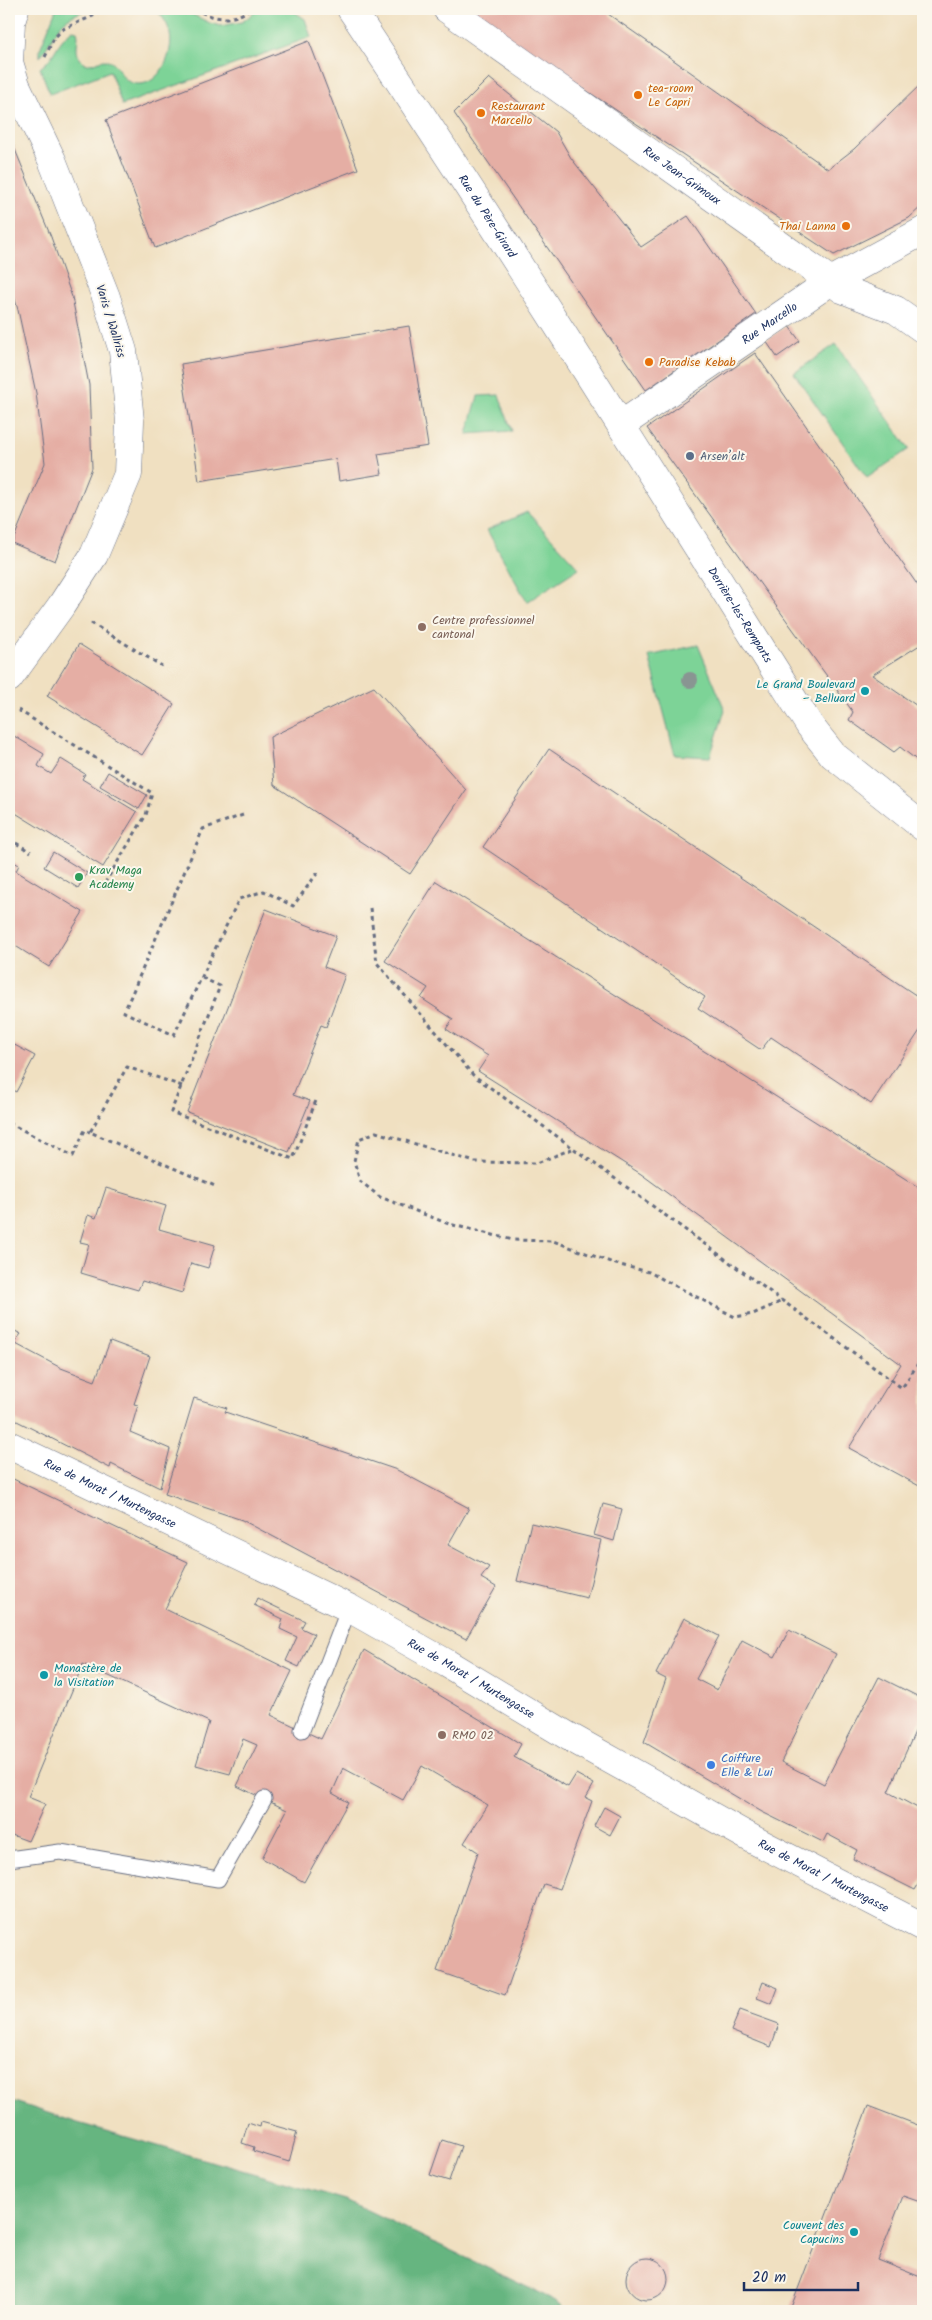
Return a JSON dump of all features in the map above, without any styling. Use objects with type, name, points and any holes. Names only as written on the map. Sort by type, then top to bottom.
[{"type":"street","name":"Varis / Wallriss","points":[[9,678],[62,606],[94,555],[128,474],[130,420],[123,351],[106,297],[52,160],[16,85],[10,62],[10,22],[15,9]]},
{"type":"street","name":"Rue du Père-Girard","points":[[351,9],[420,111],[621,425]]},
{"type":"street","name":"Rue Jean-Grimoux","points":[[447,9],[842,289],[896,310],[923,329]]},
{"type":"street","name":"Rue Marcello","points":[[621,425],[831,281],[923,231]]},
{"type":"street","name":"Derrière-les-Remparts","points":[[621,425],[810,726],[833,755],[923,827]]},
{"type":"street","name":"Rue de Morat / Murtengasse","points":[[9,1445],[348,1608],[568,1736],[756,1841],[923,1927]]},
{"type":"lane","points":[[302,1730],[348,1608]]},
{"type":"lane","points":[[9,1859],[60,1852],[218,1879],[264,1798]]},
{"type":"path","points":[[10,62],[41,63],[54,38],[63,29],[109,9]]},
{"type":"path","points":[[194,9],[208,16],[224,19],[240,17],[250,9]]},
{"type":"path","points":[[90,622],[162,666]]},
{"type":"path","points":[[15,708],[152,793],[146,815],[106,881]]},
{"type":"path","points":[[243,816],[203,829],[124,1012],[174,1035],[239,899],[264,891],[293,906],[319,871]]},
{"type":"path","points":[[9,839],[31,852]]},
{"type":"path","points":[[370,908],[377,963],[472,1075],[902,1388],[923,1356]]},
{"type":"path","points":[[202,978],[220,986],[171,1112],[293,1159],[316,1098]]},
{"type":"path","points":[[90,1132],[127,1067],[182,1086]]},
{"type":"path","points":[[9,1123],[74,1156],[85,1130],[215,1186]]},
{"type":"path","points":[[573,1148],[537,1163],[475,1162],[376,1132],[359,1139],[354,1160],[360,1181],[380,1197],[449,1224],[513,1240],[553,1241],[616,1264],[649,1272],[735,1318],[753,1314],[782,1301]]},
{"type":"green space","points":[[56,9],[92,9],[71,17],[64,22],[40,57],[40,49]]},
{"type":"green space","points":[[155,9],[181,9],[220,26],[242,22],[259,9],[290,9],[305,19],[311,37],[122,105],[110,71],[50,94],[40,68],[50,59],[67,34],[73,30],[77,31],[77,50],[82,62],[90,64],[105,60],[109,61],[113,63],[127,81],[132,83],[146,83],[153,79],[164,66],[171,42],[166,23]]},
{"type":"green space","points":[[836,344],[909,449],[867,478],[794,373]]},
{"type":"green space","points":[[499,395],[512,431],[467,434],[478,396]]},
{"type":"green space","points":[[527,512],[579,568],[527,602],[487,530]]},
{"type":"green space","points":[[698,645],[725,710],[710,757],[675,755],[649,656]]},
{"type":"green space","points":[[9,2100],[78,2123],[346,2200],[554,2300],[570,2311],[9,2311]]},
{"type":"building","points":[[464,9],[601,9],[828,169],[854,149],[923,82],[923,205],[909,218],[834,255]]},
{"type":"building","points":[[309,41],[358,169],[155,248],[106,120]]},
{"type":"building","points":[[489,78],[556,132],[571,158],[641,247],[688,216],[756,314],[646,390],[454,113]]},
{"type":"building","points":[[9,135],[51,237],[72,297],[89,385],[92,468],[55,561],[12,543],[45,463],[36,393],[9,278]]},
{"type":"building","points":[[788,325],[800,341],[777,357],[766,341]]},
{"type":"building","points":[[409,326],[428,446],[378,454],[382,474],[339,481],[336,459],[199,481],[181,364]]},
{"type":"building","points":[[755,353],[921,590],[923,590],[923,643],[872,675],[923,710],[923,765],[900,747],[894,752],[849,720],[853,712],[647,428]]},
{"type":"building","points":[[79,644],[174,704],[142,755],[47,696]]},
{"type":"building","points":[[374,687],[466,790],[410,874],[274,785],[270,737]]},
{"type":"building","points":[[14,736],[44,754],[38,766],[51,774],[61,759],[85,774],[82,779],[137,812],[103,867],[9,809],[9,746]]},
{"type":"building","points":[[549,749],[923,1000],[923,1026],[871,1104],[771,1037],[761,1050],[698,1008],[705,997],[483,847]]},
{"type":"building","points":[[108,772],[147,795],[139,809],[100,786]]},
{"type":"building","points":[[53,852],[87,873],[78,888],[44,867]]},
{"type":"building","points":[[9,859],[19,865],[16,871],[83,912],[49,967],[9,942]]},
{"type":"building","points":[[436,881],[923,1190],[923,1488],[849,1448],[901,1364],[641,1174],[478,1071],[488,1056],[446,1029],[453,1019],[421,998],[428,988],[385,961]]},
{"type":"building","points":[[266,909],[336,936],[324,967],[345,975],[326,1027],[321,1025],[293,1095],[310,1101],[289,1152],[187,1112]]},
{"type":"building","points":[[9,1042],[35,1056],[16,1092],[9,1088]]},
{"type":"building","points":[[106,1188],[166,1206],[159,1229],[215,1245],[208,1268],[191,1263],[182,1293],[142,1281],[138,1290],[81,1273],[89,1244],[80,1242],[88,1215],[96,1218]]},
{"type":"building","points":[[9,1328],[21,1334],[14,1343],[61,1368],[95,1381],[110,1341],[150,1356],[134,1404],[138,1405],[130,1432],[170,1449],[160,1488],[111,1464],[110,1468],[9,1417]]},
{"type":"building","points":[[194,1398],[227,1408],[225,1412],[397,1470],[469,1508],[448,1545],[489,1567],[481,1578],[496,1587],[466,1639],[242,1520],[165,1494]]},
{"type":"building","points":[[9,1477],[188,1562],[165,1609],[292,1671],[271,1715],[321,1739],[364,1650],[521,1744],[514,1757],[568,1787],[576,1774],[594,1784],[586,1798],[592,1801],[560,1889],[544,1884],[505,1995],[437,1971],[478,1852],[464,1843],[488,1805],[422,1766],[403,1800],[343,1768],[332,1793],[348,1802],[304,1882],[262,1858],[287,1810],[237,1786],[257,1745],[243,1739],[230,1774],[196,1765],[209,1722],[83,1664],[28,1797],[45,1804],[28,1841],[9,1834]]},
{"type":"building","points":[[603,1504],[622,1509],[614,1541],[594,1535]]},
{"type":"building","points":[[531,1523],[601,1540],[587,1598],[517,1581]]},
{"type":"building","points":[[257,1598],[305,1621],[301,1628],[314,1634],[299,1667],[286,1661],[297,1637],[280,1629],[283,1619],[254,1605]]},
{"type":"building","points":[[684,1618],[719,1636],[696,1679],[717,1690],[742,1640],[775,1657],[789,1630],[836,1654],[781,1762],[824,1784],[879,1677],[923,1699],[923,1714],[888,1792],[923,1811],[923,1876],[915,1890],[853,1859],[857,1850],[827,1834],[823,1842],[762,1812],[644,1742],[666,1679],[656,1674]]},
{"type":"building","points":[[604,1807],[620,1816],[610,1835],[594,1826]]},
{"type":"building","points":[[763,1982],[778,1988],[772,2004],[757,1998]]},
{"type":"building","points":[[740,2010],[779,2024],[771,2047],[731,2031]]},
{"type":"building","name":"Couvent des Capucins","points":[[868,2106],[923,2127],[923,2203],[903,2196],[878,2260],[923,2278],[923,2311],[790,2310]]},
{"type":"building","points":[[261,2122],[297,2132],[289,2162],[253,2151],[254,2147],[242,2143],[248,2123],[260,2127]]},
{"type":"building","points":[[442,2140],[461,2146],[449,2181],[430,2175]]},
{"type":"building","points":[[651,2258],[659,2261],[665,2267],[668,2279],[665,2291],[659,2297],[643,2300],[635,2297],[629,2291],[626,2275],[629,2267],[635,2261]]},
{"type":"place","name":"tea-room Le Capri","points":[[638,95]]},
{"type":"place","name":"Restaurant Marcello","points":[[481,113]]},
{"type":"place","name":"Thai Lanna","points":[[846,226]]},
{"type":"place","name":"Paradise Kebab","points":[[649,362]]},
{"type":"place","name":"Arsen’alt","points":[[690,456]]},
{"type":"place","name":"Centre professionnel cantonal","points":[[422,627]]},
{"type":"place","name":"Le Grand Boulevard – Belluard","points":[[865,691]]},
{"type":"place","name":"Krav Maga Academy","points":[[79,877]]},
{"type":"place","name":"Monastère de la Visitation","points":[[44,1675]]},
{"type":"place","name":"RMO 02","points":[[442,1735]]},
{"type":"place","name":"Coiffure Elle & Lui","points":[[711,1765]]},
{"type":"place","name":"Couvent des Capucins","points":[[854,2232]]}]
